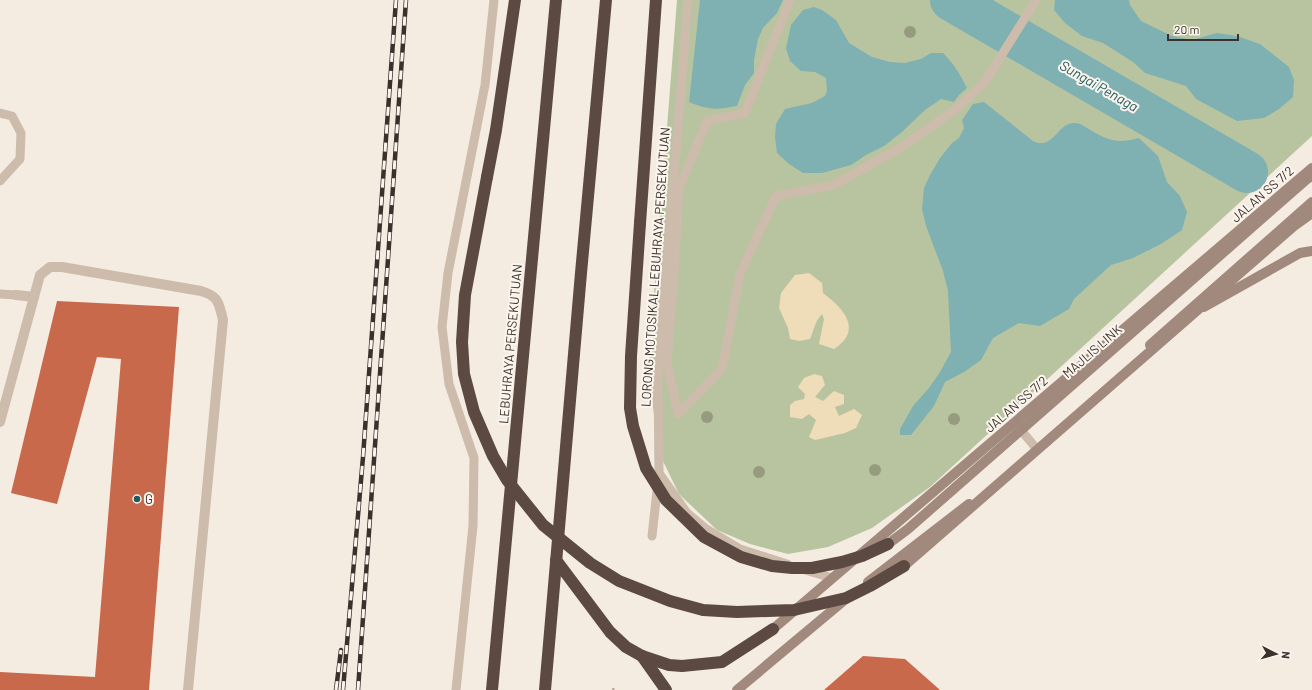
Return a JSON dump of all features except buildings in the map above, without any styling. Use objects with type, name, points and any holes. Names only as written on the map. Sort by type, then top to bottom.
[{"type":"highway","points":[[516,0],[496,130],[465,295],[462,342],[464,374],[474,412],[493,456],[507,480],[543,525],[590,564],[619,581],[670,601],[703,610],[737,612],[794,610],[846,598],[904,566]]},
{"type":"highway","name":"LEBUHRAYA PERSEKUTUAN","points":[[492,690],[556,0]]},
{"type":"highway","points":[[545,690],[606,0]]},
{"type":"highway","points":[[656,0],[631,356],[630,393],[630,408],[633,426],[646,468],[666,500],[704,537],[742,557],[772,566],[812,568],[862,556],[888,544]]},
{"type":"highway","points":[[556,560],[610,632],[626,647],[642,656],[669,665],[682,666],[722,662],[773,629]]},
{"type":"highway","points":[[642,656],[659,678],[666,690]]},
{"type":"street","name":"JALAN SS 7/2","points":[[773,629],[1312,168]]},
{"type":"street","name":"MAJLIS LINK","points":[[888,544],[908,529],[1312,176]]},
{"type":"street","points":[[737,690],[835,608],[985,491],[1312,202]]},
{"type":"street","points":[[904,566],[1288,231],[1312,213]]},
{"type":"street","points":[[1172,326],[1300,253],[1312,251]]},
{"type":"street","points":[[0,422],[40,275],[50,268],[62,267],[201,291],[209,293],[216,299],[223,320],[188,690]]},
{"type":"street","points":[[16,295],[34,297]]},
{"type":"lane","points":[[456,690],[473,526],[474,458],[450,384],[442,327],[448,273],[485,84],[494,0]]},
{"type":"lane","name":"LORONG MOTOSIKAL LEBUHRAYA PERSEKUTUAN","points":[[652,536],[659,473],[658,381],[688,0]]},
{"type":"lane","points":[[790,0],[745,113],[707,121],[679,189],[674,288],[667,362],[678,414],[722,369],[740,274],[776,196],[834,185],[903,146],[956,110],[985,82],[1036,0]]},
{"type":"lane","points":[[0,113],[12,116],[21,133],[20,158],[0,181]]},
{"type":"lane","points":[[0,294],[16,295]]},
{"type":"lane","points":[[1015,422],[1035,447]]},
{"type":"lane","points":[[659,473],[687,513],[705,528],[740,549],[832,578]]},
{"type":"green space","points":[[677,0],[1312,0],[1312,136],[930,487],[872,528],[828,547],[788,554],[750,544],[717,530],[679,494],[661,457],[653,408],[649,357]]},
{"type":"sand","points":[[809,273],[822,283],[823,293],[837,305],[847,320],[849,327],[848,334],[843,342],[834,349],[819,344],[824,319],[822,314],[816,323],[810,339],[799,341],[790,339],[788,328],[779,308],[781,293],[795,275]]},
{"type":"sand","points":[[814,374],[822,376],[825,385],[815,397],[823,401],[834,391],[844,395],[844,404],[835,407],[839,416],[854,409],[862,415],[856,428],[845,433],[815,440],[809,437],[816,420],[809,414],[802,419],[790,417],[790,405],[795,401],[804,399],[805,394],[798,387],[804,378]]},
{"type":"water","points":[[700,0],[783,0],[777,13],[763,28],[758,39],[754,60],[754,73],[745,85],[737,106],[713,108],[702,107],[689,102]]},
{"type":"water","points":[[1055,0],[1129,0],[1130,5],[1141,21],[1172,36],[1192,40],[1217,33],[1237,36],[1260,44],[1289,67],[1294,80],[1293,97],[1279,109],[1264,118],[1237,121],[1196,99],[1186,86],[1145,73],[1133,62],[1103,43],[1082,36],[1065,23],[1054,10]]},
{"type":"water","points":[[814,7],[822,10],[836,20],[849,43],[872,57],[890,62],[905,63],[921,59],[931,53],[943,53],[956,69],[967,88],[954,102],[941,99],[925,110],[902,132],[884,146],[851,165],[822,173],[803,173],[789,164],[777,153],[775,137],[776,124],[785,109],[812,103],[825,96],[827,91],[826,78],[815,72],[801,71],[790,61],[786,48],[791,25],[803,10]]},
{"type":"water","points":[[984,102],[1033,141],[1038,143],[1047,142],[1065,126],[1075,123],[1110,139],[1126,141],[1139,138],[1158,156],[1167,182],[1180,196],[1187,212],[1182,230],[1161,244],[1133,258],[1111,265],[1074,299],[1069,309],[1040,326],[1019,323],[993,338],[981,360],[964,372],[945,382],[934,406],[911,435],[900,435],[900,429],[913,406],[929,388],[951,352],[948,291],[943,271],[926,226],[922,209],[924,188],[940,158],[952,143],[959,138],[964,128],[962,120],[973,104]]},
{"type":"waterway","name":"Sungai Penaga","points":[[951,0],[1247,172]]},
{"type":"railway","points":[[343,690],[363,457],[396,0]]},
{"type":"railway","points":[[358,690],[406,0]]},
{"type":"railway","points":[[336,690],[341,650]]},
{"type":"place","name":"G","points":[[137,499]]}]
